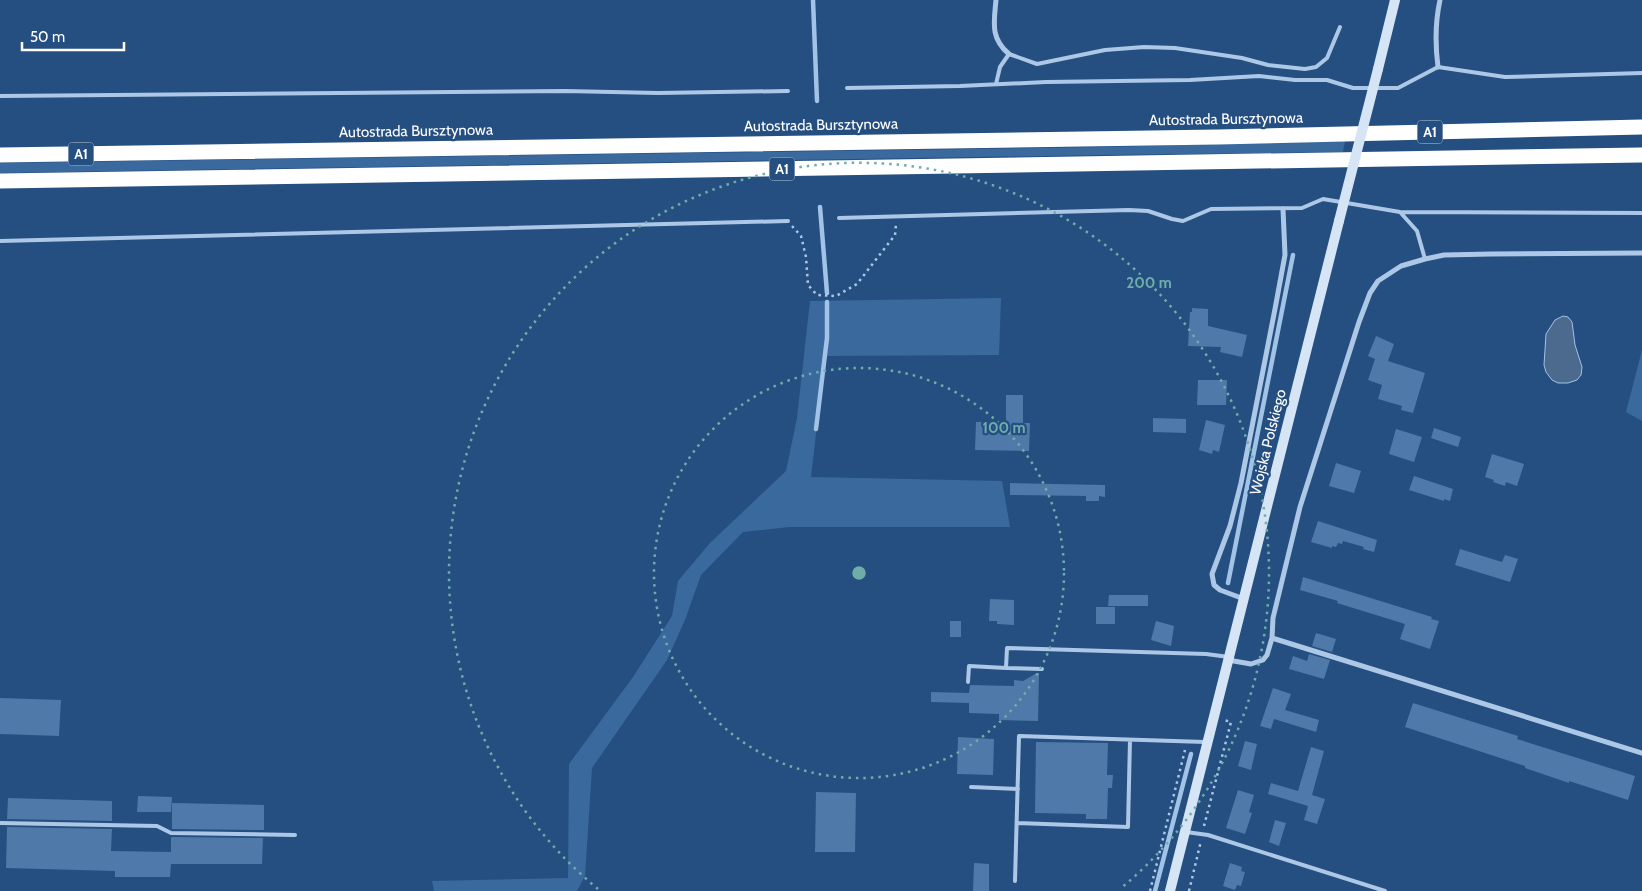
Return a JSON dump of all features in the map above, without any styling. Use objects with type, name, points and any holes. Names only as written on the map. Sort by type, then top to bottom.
[{"type":"highway","name":"Autostrada Bursztynowa","points":[[0,155],[1218,137],[1642,127]]},
{"type":"highway","name":"A1","points":[[0,181],[1642,155]]},
{"type":"main road","name":"Wojska Polskiego","points":[[1170,891],[1395,0]]},
{"type":"street","points":[[996,0],[995,32],[997,41],[1008,54]]},
{"type":"street","points":[[1438,67],[1435,46],[1436,20],[1440,0]]},
{"type":"street","points":[[1244,599],[1220,590],[1214,585],[1212,574],[1232,518],[1254,418],[1285,255],[1283,209]]},
{"type":"street","points":[[1228,659],[1251,664],[1263,660],[1267,655],[1272,638],[1273,618],[1300,507],[1359,322],[1370,293],[1378,281],[1389,272],[1401,266],[1444,255],[1642,253]]},
{"type":"street","points":[[1272,638],[1642,753]]},
{"type":"lane","points":[[996,84],[1000,67],[1008,54],[1037,64],[1105,50],[1144,47],[1175,48],[1242,58],[1268,65],[1305,69],[1316,67],[1327,58],[1340,28]]},
{"type":"lane","points":[[847,88],[1190,80],[1259,76],[1295,80],[1327,80],[1353,88],[1398,88],[1438,67],[1505,77],[1642,74]]},
{"type":"lane","points":[[0,96],[788,91]]},
{"type":"lane","points":[[839,218],[1128,210],[1148,211],[1183,221],[1211,209],[1302,208],[1323,199],[1400,212],[1642,213]]},
{"type":"lane","points":[[1400,212],[1417,231],[1424,259]]},
{"type":"lane","points":[[0,240],[788,221]]},
{"type":"lane","points":[[1006,668],[1007,648],[1206,654],[1228,659]]},
{"type":"lane","points":[[968,682],[969,666],[1042,669]]},
{"type":"lane","points":[[1015,881],[1019,736],[1208,742]]},
{"type":"lane","points":[[1017,823],[1128,827],[1130,740]]},
{"type":"lane","points":[[971,787],[1018,788]]},
{"type":"lane","points":[[0,823],[157,826],[170,833],[295,835]]},
{"type":"lane","points":[[1186,832],[1202,834],[1385,891]]},
{"type":"path","points":[[788,221],[801,236],[806,257],[808,285],[817,295],[836,296],[856,284],[895,235],[897,216]]},
{"type":"path","points":[[1189,891],[1231,722],[1224,720],[1226,712]]},
{"type":"path","points":[[1150,891],[1187,742]]},
{"type":"shaded area","points":[[1345,141],[1343,152],[0,173],[0,163],[1102,147]]},
{"type":"shaded area","points":[[1001,298],[999,355],[825,356],[811,477],[1002,481],[1010,527],[789,527],[743,532],[701,575],[685,620],[667,660],[592,768],[585,876],[577,891],[434,891],[432,881],[568,878],[569,764],[633,677],[672,616],[678,581],[710,543],[786,471],[797,418],[810,301]]},
{"type":"shaded area","points":[[1563,316],[1568,317],[1572,322],[1575,345],[1582,367],[1581,375],[1577,380],[1568,383],[1558,383],[1552,380],[1546,372],[1544,365],[1546,334],[1555,320]]},
{"type":"shaded area","points":[[1642,350],[1642,421],[1626,412]]},
{"type":"building","points":[[1192,308],[1208,309],[1208,326],[1247,335],[1242,357],[1220,352],[1221,347],[1188,346],[1190,312],[1192,312]]},
{"type":"building","points":[[1376,336],[1394,344],[1388,361],[1425,373],[1413,413],[1401,410],[1402,406],[1378,399],[1382,385],[1368,380],[1375,359],[1368,356]]},
{"type":"building","points":[[1198,380],[1227,380],[1226,405],[1197,405]]},
{"type":"building","points":[[1006,395],[1023,395],[1023,423],[1030,423],[1029,451],[975,450],[976,422],[1006,422]]},
{"type":"building","points":[[1153,418],[1186,419],[1186,433],[1153,432]]},
{"type":"building","points":[[1206,420],[1225,425],[1219,452],[1213,450],[1212,454],[1199,450]]},
{"type":"building","points":[[1434,428],[1461,437],[1458,447],[1431,438]]},
{"type":"building","points":[[1396,429],[1422,437],[1414,462],[1389,454]]},
{"type":"building","points":[[1492,454],[1524,464],[1517,486],[1506,482],[1505,486],[1485,477]]},
{"type":"building","points":[[1336,463],[1361,471],[1354,493],[1329,486]]},
{"type":"building","points":[[1414,476],[1453,489],[1450,501],[1444,499],[1444,501],[1409,490]]},
{"type":"building","points":[[1010,483],[1105,485],[1105,497],[1099,496],[1099,501],[1086,501],[1086,496],[1010,495]]},
{"type":"building","points":[[1318,521],[1377,540],[1374,552],[1343,541],[1342,544],[1338,543],[1336,547],[1332,546],[1332,548],[1311,542]]},
{"type":"building","points":[[1460,549],[1502,562],[1505,555],[1518,559],[1510,582],[1455,565]]},
{"type":"building","points":[[1303,577],[1432,617],[1431,619],[1439,621],[1430,649],[1400,639],[1405,624],[1300,590]]},
{"type":"building","points":[[1109,595],[1148,595],[1148,606],[1108,606]]},
{"type":"building","points":[[990,599],[1014,600],[1014,625],[997,624],[997,621],[989,621]]},
{"type":"building","points":[[1096,607],[1115,607],[1115,624],[1096,624]]},
{"type":"building","points":[[950,621],[961,621],[961,637],[950,637]]},
{"type":"building","points":[[1156,621],[1174,626],[1171,646],[1151,640]]},
{"type":"building","points":[[1316,633],[1336,639],[1332,652],[1312,646]]},
{"type":"building","points":[[1309,654],[1330,660],[1324,679],[1289,669],[1293,656],[1307,661]]},
{"type":"building","points":[[1039,673],[1038,721],[999,720],[999,714],[969,713],[969,703],[931,702],[931,692],[969,693],[970,685],[1014,686],[1014,680],[1023,681]]},
{"type":"building","points":[[1273,688],[1291,694],[1285,710],[1319,720],[1316,732],[1274,719],[1271,729],[1260,726]]},
{"type":"building","points":[[0,698],[61,700],[59,736],[0,734]]},
{"type":"building","points":[[1413,703],[1518,736],[1517,739],[1635,776],[1628,800],[1569,781],[1569,783],[1525,768],[1525,766],[1405,727]]},
{"type":"building","points":[[958,737],[994,739],[993,775],[957,774]]},
{"type":"building","points":[[1245,741],[1257,744],[1251,770],[1238,766]]},
{"type":"building","points":[[1036,742],[1108,743],[1107,775],[1113,775],[1112,788],[1108,788],[1107,819],[1086,819],[1086,814],[1035,813]]},
{"type":"building","points":[[1311,747],[1324,751],[1312,795],[1325,799],[1317,824],[1304,820],[1308,806],[1268,794],[1271,783],[1298,791]]},
{"type":"building","points":[[1238,790],[1254,795],[1249,812],[1252,813],[1245,834],[1226,828]]},
{"type":"building","points":[[816,792],[856,793],[855,852],[815,852]]},
{"type":"building","points":[[138,796],[172,797],[171,812],[137,812]]},
{"type":"building","points":[[8,798],[112,801],[112,821],[7,819]]},
{"type":"building","points":[[172,803],[264,805],[264,830],[172,829]]},
{"type":"building","points":[[1275,820],[1286,823],[1279,846],[1269,842]]},
{"type":"building","points":[[7,827],[112,829],[111,851],[171,852],[171,837],[263,838],[262,864],[171,864],[170,877],[115,877],[115,871],[6,868]]},
{"type":"building","points":[[974,863],[989,864],[989,891],[973,891]]},
{"type":"building","points":[[1230,863],[1242,867],[1241,871],[1245,872],[1241,886],[1237,885],[1235,890],[1223,886]]},
{"type":"waterway","points":[[813,0],[817,101]]},
{"type":"waterway","points":[[820,207],[827,293]]},
{"type":"waterway","points":[[1228,583],[1293,255]]},
{"type":"waterway","points":[[816,429],[827,338],[827,302]]},
{"type":"waterway","points":[[1155,891],[1191,754]]}]
